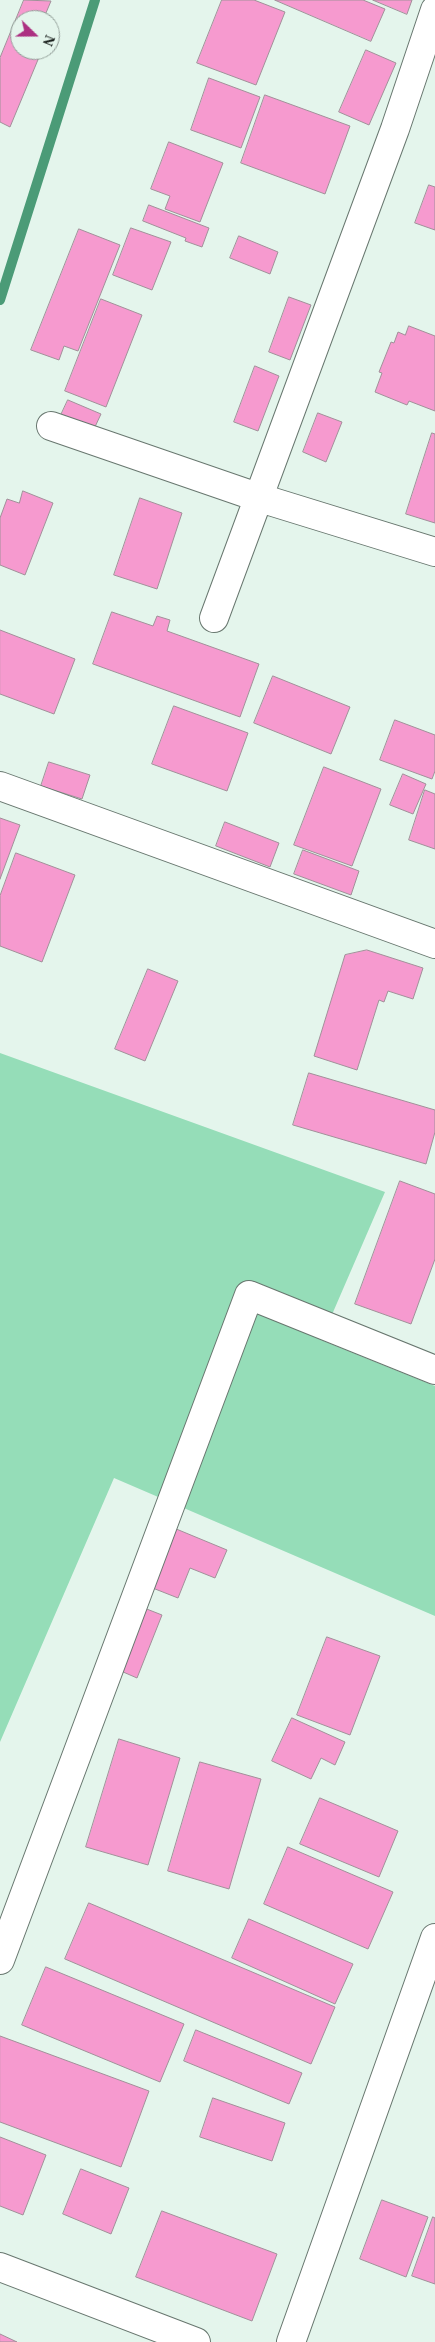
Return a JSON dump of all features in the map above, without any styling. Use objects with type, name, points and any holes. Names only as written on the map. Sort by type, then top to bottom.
[{"type":"street","points":[[214,618],[395,129],[435,10]]},
{"type":"street","points":[[51,426],[260,498],[435,552]]},
{"type":"street","points":[[0,786],[435,944]]},
{"type":"street","points":[[0,1960],[249,1295],[435,1370]]},
{"type":"street","points":[[291,2342],[435,1938]]},
{"type":"street","points":[[0,2267],[196,2342]]},
{"type":"green space","points":[[0,1053],[385,1192],[321,1340],[435,1386],[435,1616],[114,1478],[0,1742]]},
{"type":"building","points":[[24,0],[51,1],[47,10],[20,10]]},
{"type":"building","points":[[222,0],[254,0],[285,12],[256,85],[197,63]]},
{"type":"building","points":[[275,0],[363,0],[385,9],[371,41]]},
{"type":"building","points":[[373,0],[412,0],[407,14]]},
{"type":"building","points":[[10,34],[10,60],[38,60],[10,127],[0,122],[0,58]]},
{"type":"building","points":[[366,50],[396,63],[369,125],[339,112]]},
{"type":"building","points":[[209,78],[260,97],[241,148],[191,130]]},
{"type":"building","points":[[265,95],[350,126],[325,194],[241,163]]},
{"type":"building","points":[[169,142],[223,163],[200,222],[165,209],[170,196],[151,189]]},
{"type":"building","points":[[429,185],[435,187],[435,230],[415,223]]},
{"type":"building","points":[[149,205],[209,228],[202,247],[185,241],[186,238],[143,221]]},
{"type":"building","points":[[131,228],[171,242],[152,290],[113,275]]},
{"type":"building","points":[[79,229],[120,245],[78,351],[64,346],[59,360],[31,350]]},
{"type":"building","points":[[239,236],[278,252],[270,274],[230,258]]},
{"type":"building","points":[[289,297],[311,305],[290,360],[269,352]]},
{"type":"building","points":[[101,299],[142,315],[106,407],[65,391]]},
{"type":"building","points":[[409,326],[435,336],[435,411],[409,401],[407,405],[375,392],[382,373],[379,372],[391,342],[394,343],[398,332],[405,335]]},
{"type":"building","points":[[255,366],[279,376],[258,431],[234,422]]},
{"type":"building","points":[[68,400],[101,414],[94,429],[61,415]]},
{"type":"building","points":[[318,413],[342,422],[326,462],[303,452]]},
{"type":"building","points":[[432,433],[435,434],[435,523],[406,514]]},
{"type":"building","points":[[23,491],[53,503],[25,575],[0,565],[0,518],[7,499],[19,503]]},
{"type":"building","points":[[140,498],[182,513],[157,589],[114,575]]},
{"type":"building","points":[[112,612],[153,626],[157,616],[170,620],[167,631],[259,664],[240,717],[93,664]]},
{"type":"building","points":[[0,630],[75,659],[54,714],[0,694]]},
{"type":"building","points":[[273,676],[350,707],[331,754],[254,723]]},
{"type":"building","points":[[174,706],[248,733],[227,791],[152,764]]},
{"type":"building","points":[[395,720],[435,735],[435,771],[432,779],[380,760]]},
{"type":"building","points":[[49,762],[90,775],[82,799],[41,786]]},
{"type":"building","points":[[324,767],[381,789],[352,866],[294,845]]},
{"type":"building","points":[[403,774],[426,784],[413,814],[390,805]]},
{"type":"building","points":[[425,790],[435,794],[435,849],[409,840]]},
{"type":"building","points":[[0,818],[20,825],[0,879]]},
{"type":"building","points":[[225,822],[279,843],[270,867],[216,846]]},
{"type":"building","points":[[303,850],[359,871],[351,895],[294,874]]},
{"type":"building","points":[[16,853],[75,875],[42,962],[0,946],[0,896]]},
{"type":"building","points":[[367,950],[423,968],[413,999],[388,991],[384,1002],[379,1000],[357,1070],[314,1056],[345,955]]},
{"type":"building","points":[[148,969],[178,981],[145,1061],[115,1049]]},
{"type":"building","points":[[309,1073],[435,1110],[435,1132],[426,1164],[293,1125]]},
{"type":"building","points":[[400,1181],[435,1194],[435,1259],[411,1324],[355,1304]]},
{"type":"building","points":[[169,1526],[227,1550],[215,1578],[190,1568],[178,1598],[145,1585]]},
{"type":"building","points":[[139,1606],[162,1615],[137,1678],[114,1668]]},
{"type":"building","points":[[327,1637],[380,1656],[350,1735],[297,1715]]},
{"type":"building","points":[[292,1718],[345,1742],[335,1765],[321,1758],[311,1779],[272,1761]]},
{"type":"building","points":[[119,1739],[180,1758],[148,1865],[86,1847]]},
{"type":"building","points":[[200,1762],[261,1779],[229,1889],[168,1871]]},
{"type":"building","points":[[320,1798],[398,1831],[379,1877],[300,1844]]},
{"type":"building","points":[[288,1847],[393,1892],[368,1949],[264,1904]]},
{"type":"building","points":[[89,1903],[335,2007],[311,2064],[65,1959]]},
{"type":"building","points":[[249,1919],[353,1964],[335,2004],[232,1958]]},
{"type":"building","points":[[46,1967],[184,2024],[160,2082],[22,2025]]},
{"type":"building","points":[[196,2030],[302,2073],[289,2104],[184,2061]]},
{"type":"building","points":[[0,2036],[149,2091],[121,2167],[0,2122]]},
{"type":"building","points":[[213,2098],[285,2123],[272,2161],[200,2137]]},
{"type":"building","points":[[0,2137],[46,2155],[23,2215],[0,2206]]},
{"type":"building","points":[[81,2169],[129,2188],[111,2234],[63,2214]]},
{"type":"building","points":[[382,2200],[428,2217],[406,2277],[360,2259]]},
{"type":"building","points":[[162,2211],[277,2254],[252,2321],[136,2277]]},
{"type":"building","points":[[433,2217],[435,2218],[435,2284],[412,2276]]},
{"type":"building","points":[[0,2334],[17,2342],[0,2342]]},
{"type":"waterway","points":[[0,300],[95,0]]}]
